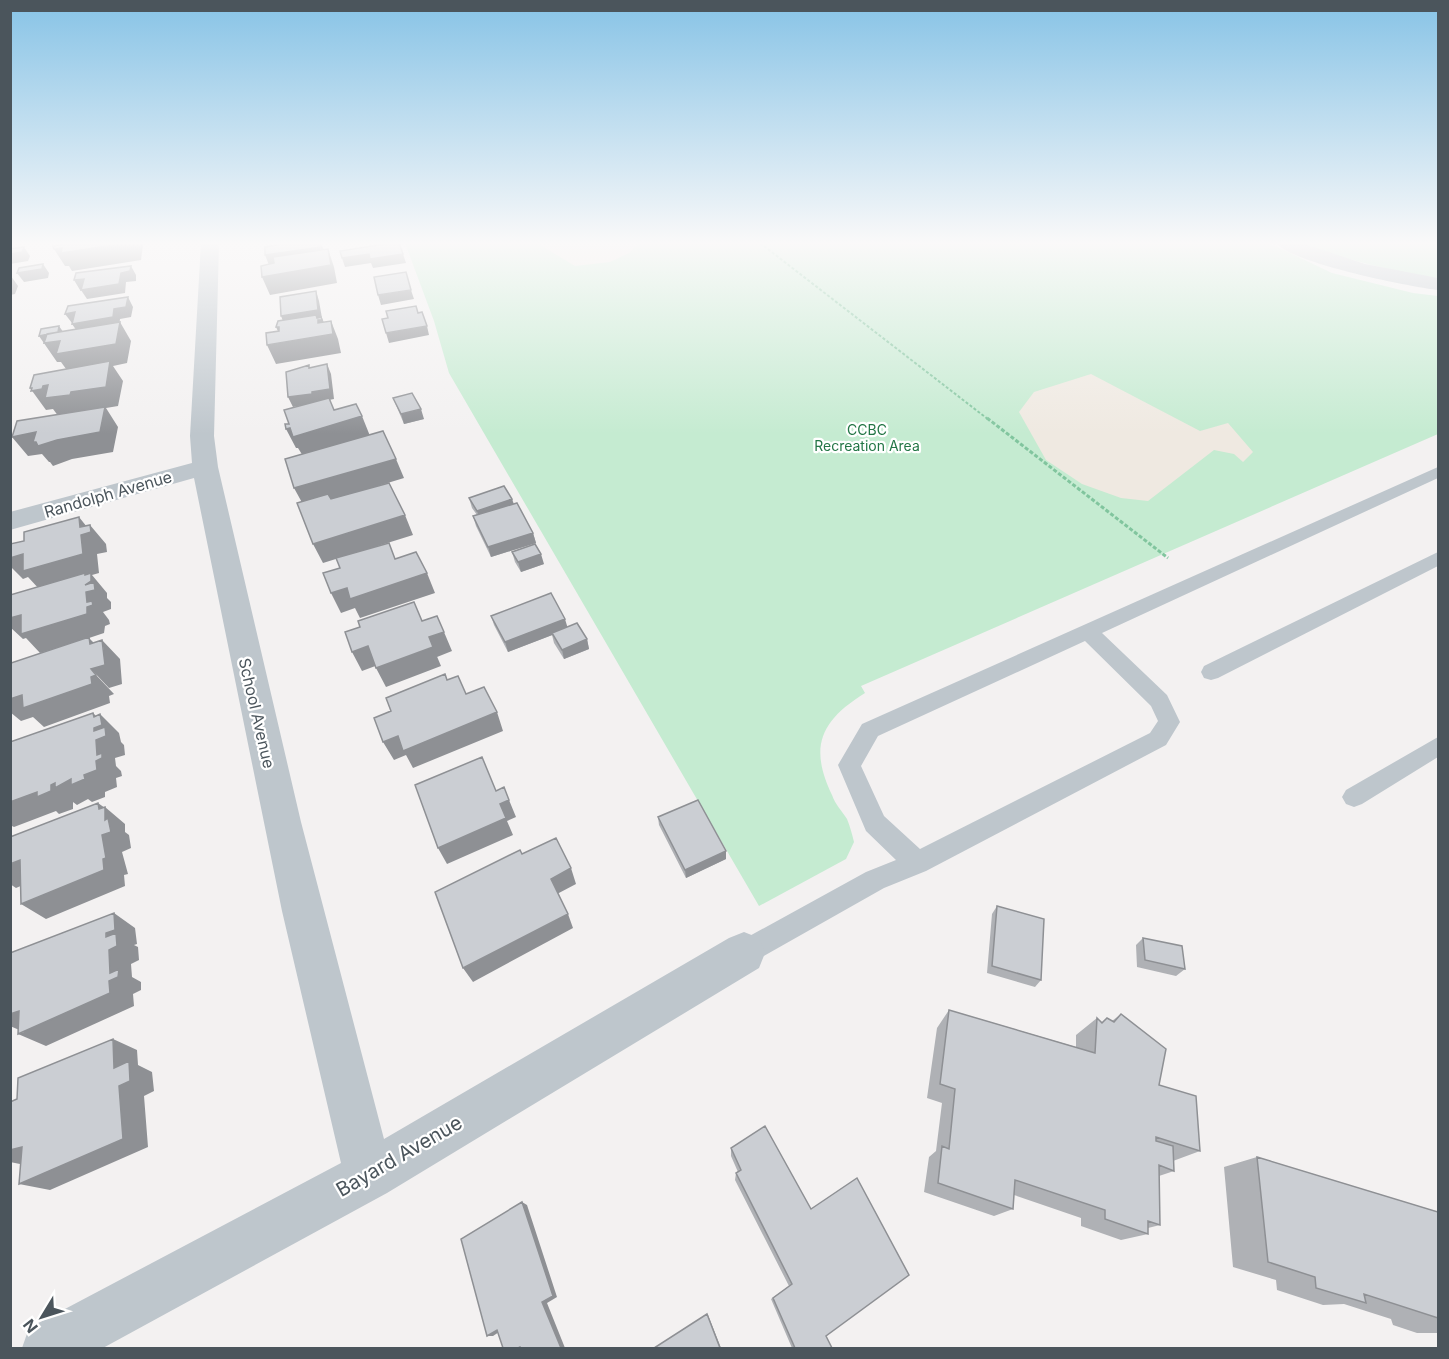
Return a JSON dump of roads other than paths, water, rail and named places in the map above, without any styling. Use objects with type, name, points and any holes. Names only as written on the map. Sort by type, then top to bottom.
[{"type":"street","name":"School Avenue","points":[[207,306],[202,436],[205,467],[257,717],[328,1019],[369,1175]]},
{"type":"street","name":"Randolph Avenue","points":[[10,521],[205,467]]},
{"type":"street","name":"Bayard Avenue","points":[[49,1348],[369,1175],[744,953]]},
{"type":"lane","points":[[917,863],[875,823],[849,765],[870,730],[1438,472]]},
{"type":"lane","points":[[1211,672],[1438,558]]},
{"type":"lane","points":[[744,953],[875,880],[917,863],[1158,739],[1169,722],[1159,702],[1087,631]]},
{"type":"lane","points":[[1354,797],[1438,746]]},
{"type":"park label","name":"CCBC Recreation Area","points":[[867,438]]}]
